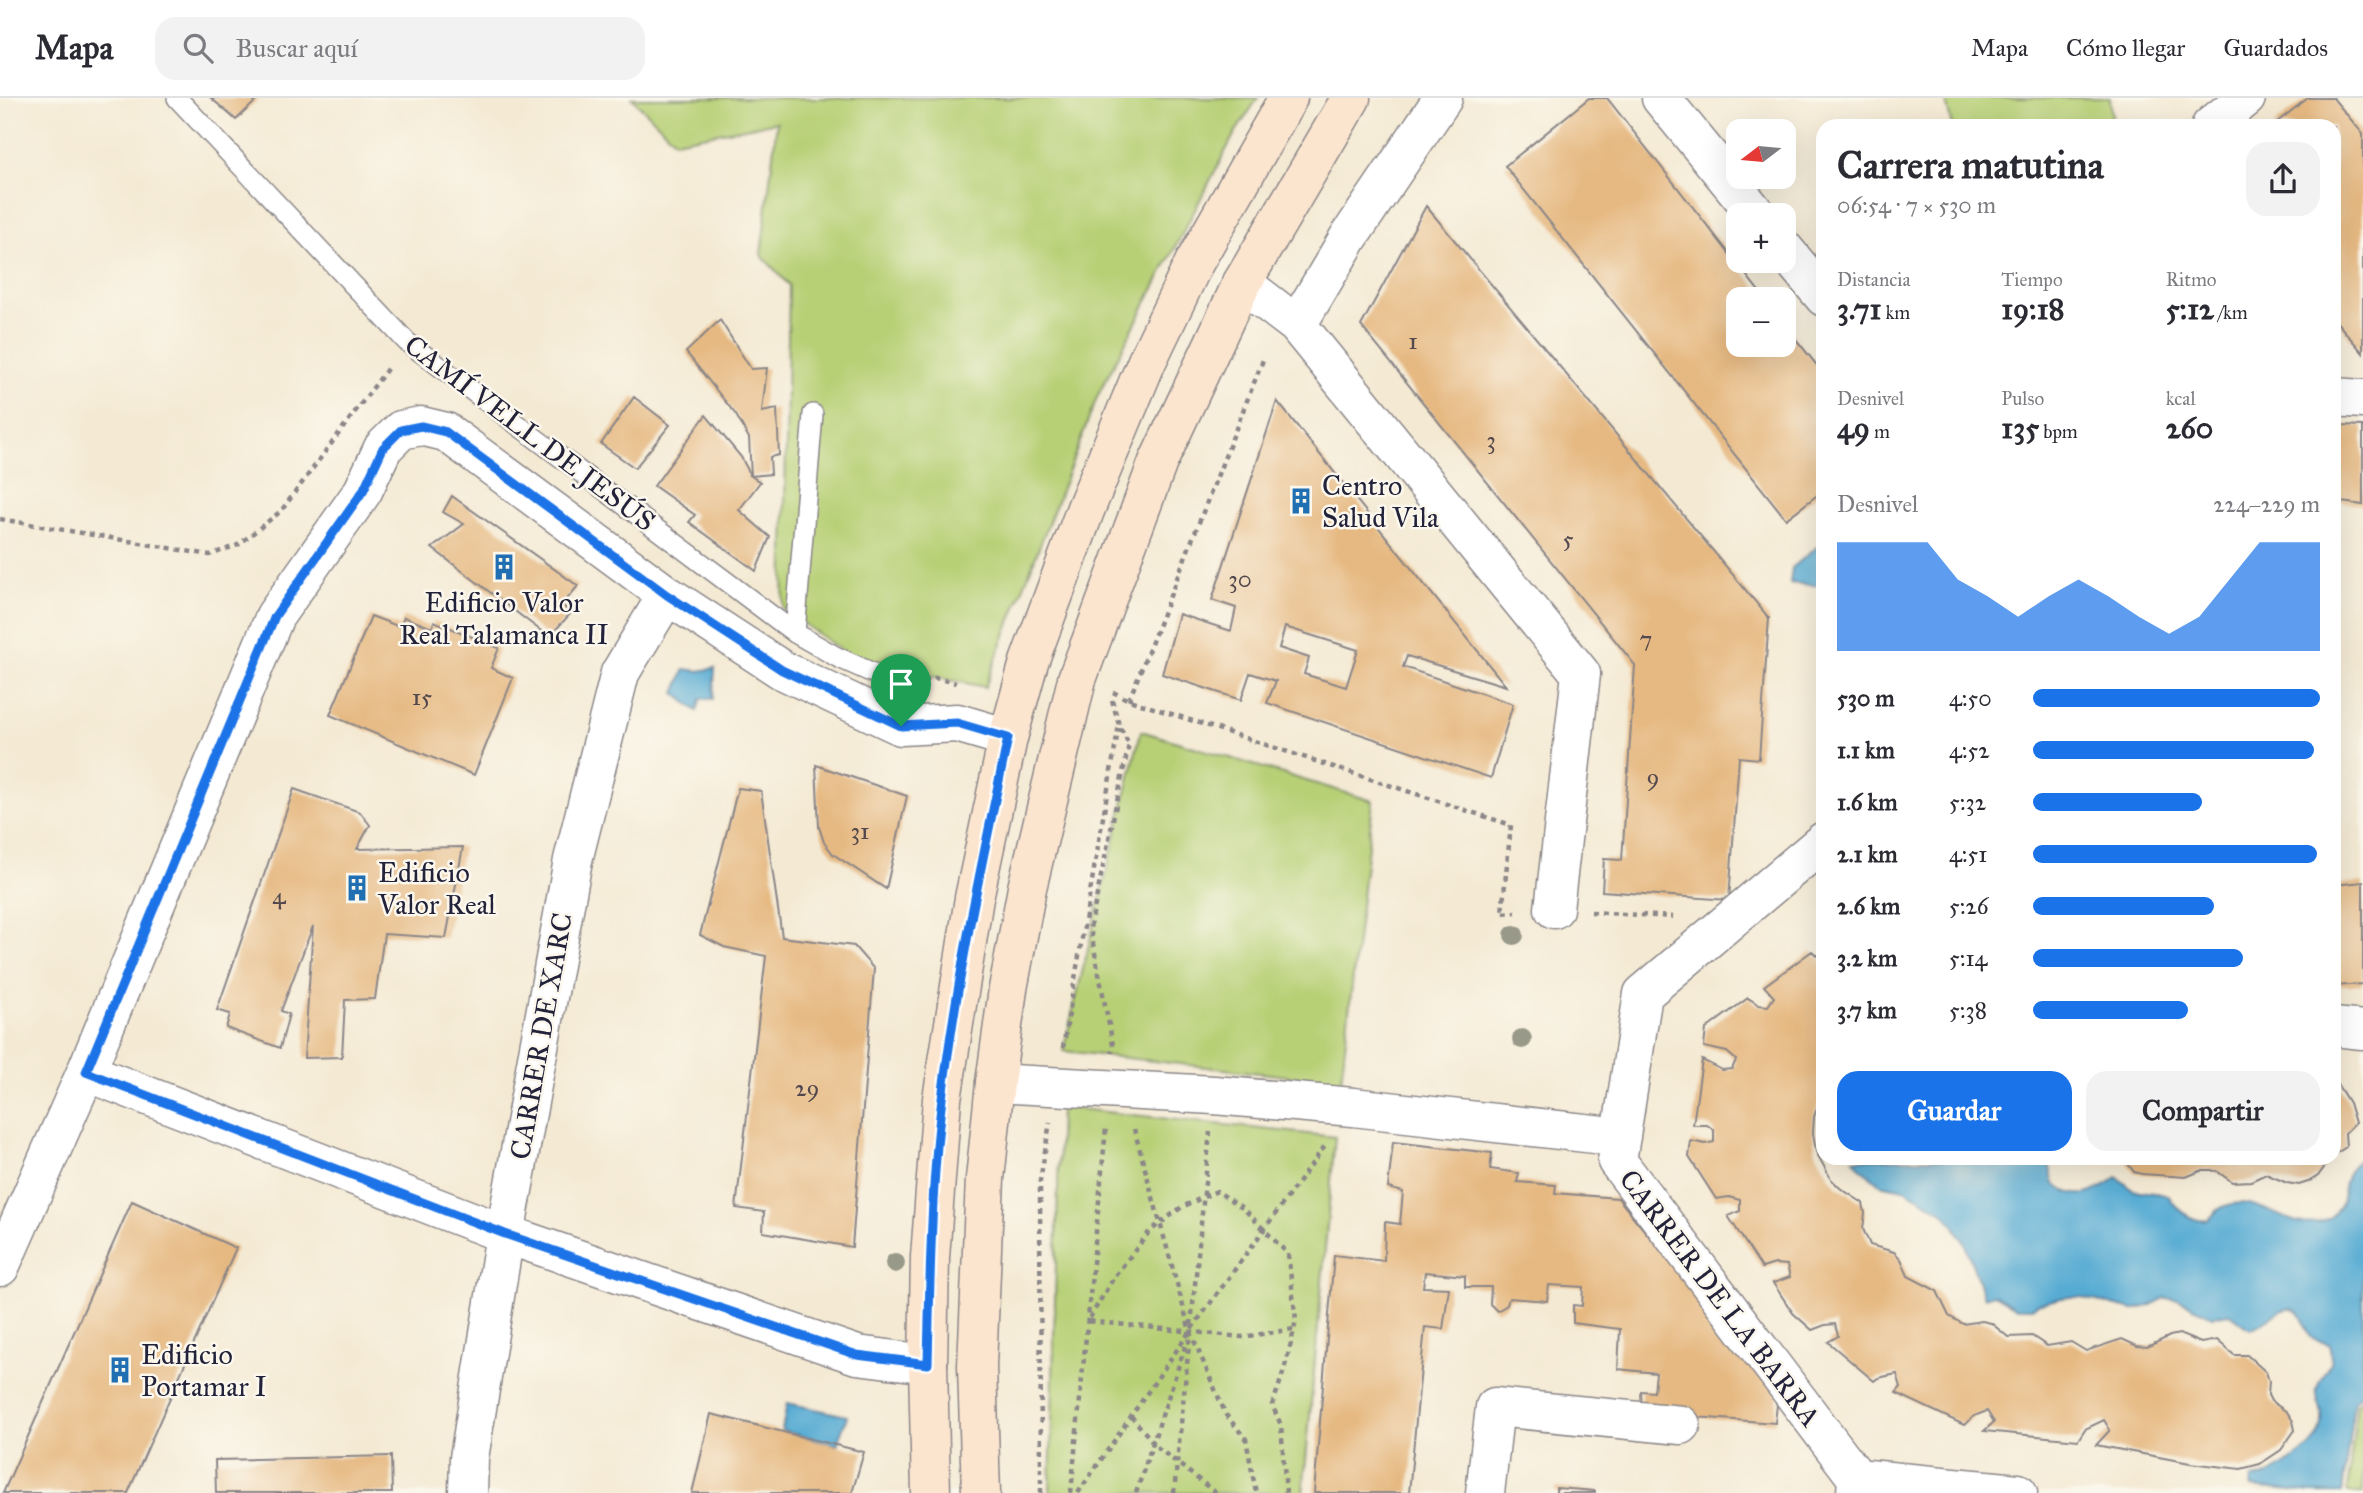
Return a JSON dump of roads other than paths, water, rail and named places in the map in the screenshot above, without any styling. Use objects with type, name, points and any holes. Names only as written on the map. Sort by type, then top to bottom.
[{"type":"street","points":[[931,1493],[928,1364],[931,1244],[942,1099],[974,898],[1008,738],[1029,662],[1081,520],[1147,361],[1194,263],[1288,98]]},
{"type":"street","points":[[981,1493],[977,1366],[985,1179],[995,1083],[1008,989],[1027,888],[1077,679],[1158,462],[1242,283],[1351,98]]},
{"type":"street","points":[[1297,325],[1349,237],[1443,98]]},
{"type":"street","points":[[1661,98],[1747,203]]},
{"type":"street","points":[[2219,119],[2246,98]]},
{"type":"street","points":[[1796,264],[1816,287]]},
{"type":"street","points":[[1242,283],[1297,325],[1581,674],[1554,909]]},
{"type":"street","points":[[2341,397],[2363,399]]},
{"type":"street","name":"CAMÍ VELL DE JESÚS","points":[[86,1072],[275,616],[363,491],[383,448],[401,430],[421,426],[446,432],[667,595],[782,670],[902,712],[957,723],[1008,738]]},
{"type":"street","name":"CARRER DE XARC","points":[[468,1493],[469,1458],[505,1234],[573,860],[620,673],[667,595]]},
{"type":"street","name":"CARRER DE LA BARRA","points":[[1816,848],[1643,994],[1617,1161],[1856,1485]]},
{"type":"street","points":[[2341,1028],[2363,1030]]},
{"type":"street","points":[[0,1267],[86,1072],[505,1234],[857,1355],[928,1364]]},
{"type":"street","points":[[995,1083],[1214,1095],[1353,1107],[1621,1137]]},
{"type":"street","points":[[1485,1493],[1495,1407],[1681,1425]]},
{"type":"street","points":[[1856,1485],[2018,1493]]},
{"type":"lane","name":"CAMÍ VELL DE JESÚS","points":[[177,98],[407,342],[795,633],[837,657],[893,682],[902,712]]},
{"type":"lane","points":[[795,633],[813,414]]},
{"type":"water","points":[[1816,548],[1816,585],[1790,583],[1792,568]]},
{"type":"water","points":[[715,668],[713,699],[701,699],[697,711],[675,693],[685,669],[699,671]]},
{"type":"water","points":[[2363,1157],[2363,1394],[2354,1401],[2342,1493],[2313,1493],[2251,1487],[2252,1479],[2270,1474],[2306,1451],[2316,1439],[2322,1425],[2317,1389],[2330,1364],[2331,1352],[2329,1344],[2313,1339],[2296,1311],[2284,1310],[2250,1329],[2229,1313],[2212,1316],[2178,1299],[2165,1298],[2133,1310],[2081,1297],[2066,1297],[2037,1304],[2032,1308],[2017,1308],[1994,1294],[1984,1297],[1965,1244],[1943,1212],[1904,1189],[1880,1184],[1859,1165],[2049,1165],[2054,1184],[2071,1193],[2087,1194],[2102,1188],[2117,1177],[2133,1190],[2168,1195],[2180,1210],[2196,1219],[2208,1220],[2223,1207],[2239,1203],[2304,1223],[2317,1223],[2336,1212],[2347,1174]]},
{"type":"water","points":[[787,1403],[847,1416],[837,1445],[782,1431]]},
{"type":"place","name":"Centro Salud Vila","points":[[1301,501]]},
{"type":"place","name":"Edificio Valor Real Talamanca II","points":[[504,567]]},
{"type":"place","name":"Edificio Valor Real","points":[[357,888]]},
{"type":"place","name":"Edificio Portamar I","points":[[120,1370]]}]
